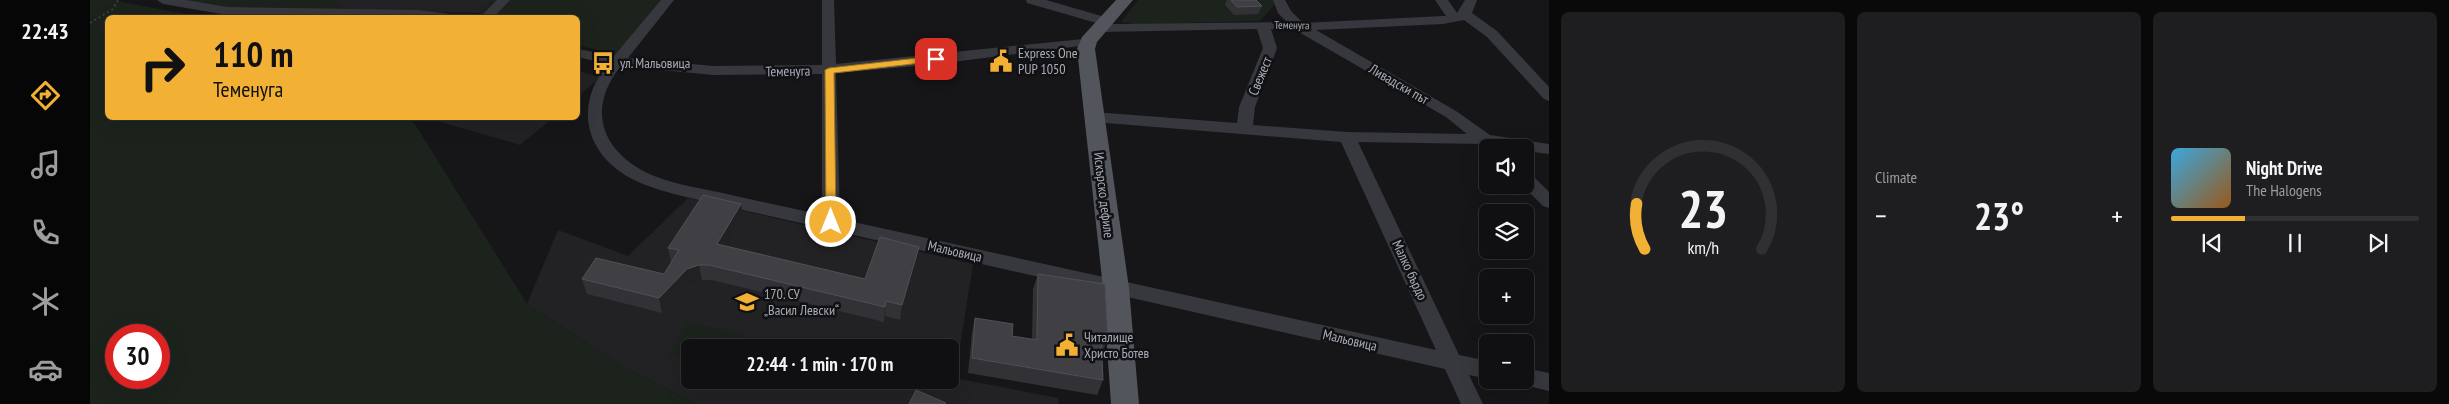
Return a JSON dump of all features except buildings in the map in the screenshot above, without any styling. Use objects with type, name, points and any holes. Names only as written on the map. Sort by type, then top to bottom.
[{"type":"main road","points":[[1099,30],[1125,0]]},
{"type":"main road","name":"Искърско дефиле","points":[[1099,30],[1087,59],[1116,288],[1125,404]]},
{"type":"street","points":[[163,0],[227,11],[396,13],[418,15]]},
{"type":"street","points":[[396,13],[407,0]]},
{"type":"street","points":[[488,15],[504,0]]},
{"type":"street","name":"Мальовица","points":[[668,0],[618,61],[595,93],[593,108],[595,125],[601,141],[616,160],[639,175],[668,186],[1479,368]]},
{"type":"street","points":[[828,0],[831,222]]},
{"type":"street","points":[[1032,0],[1099,30]]},
{"type":"street","points":[[1278,0],[1284,12],[1300,27]]},
{"type":"street","points":[[1440,0],[1460,16],[1492,34],[1549,96]]},
{"type":"street","points":[[1460,16],[1471,0]]},
{"type":"street","name":"Теменуга","points":[[580,53],[618,61],[730,72],[829,70],[1099,30],[1263,25],[1300,27],[1460,16]]},
{"type":"street","name":"Свежест","points":[[1245,128],[1244,116],[1270,48],[1263,25]]},
{"type":"street","name":"Ливадски път","points":[[1300,27],[1451,114],[1484,139]]},
{"type":"street","points":[[1094,118],[1347,137],[1479,143]]},
{"type":"street","name":"Малко бърдо","points":[[1347,137],[1472,404]]},
{"type":"street","points":[[1534,148],[1549,149]]},
{"type":"street","points":[[1534,187],[1549,202]]},
{"type":"street","points":[[1534,379],[1549,382]]},
{"type":"path","points":[[90,23],[113,9],[118,0]]},
{"type":"shaded area","points":[[90,0],[112,0],[191,15],[105,15],[105,120],[412,120],[527,304],[628,369],[696,404],[90,404]]},
{"type":"shaded area","points":[[185,0],[337,0],[342,10],[223,8]]},
{"type":"shaded area","points":[[337,0],[493,0],[481,13],[342,10]]},
{"type":"shaded area","points":[[493,0],[662,0],[618,55],[580,46],[580,15],[484,15],[481,13]]},
{"type":"shaded area","points":[[1138,0],[1273,0],[1275,4],[1260,21],[1138,24],[1121,22]]},
{"type":"shaded area","points":[[580,72],[601,77],[580,94]]},
{"type":"shaded area","points":[[434,120],[551,120],[520,145]]},
{"type":"shaded area","name":"170. СУ „Васил Левски“","points":[[688,198],[973,264],[959,353],[959,339],[681,339],[681,389],[959,389],[959,379],[1058,398],[1059,404],[696,404],[628,369],[527,304],[558,230],[628,256]]},
{"type":"shaded area","points":[[688,321],[755,339],[681,339],[681,358],[669,355]]},
{"type":"place","name":"Express One PUP 1050","points":[[1001,61]]},
{"type":"place","name":"ул. Мальовица","points":[[603,63]]},
{"type":"place","name":"170. СУ „Васил Левски“","points":[[747,302]]},
{"type":"place","name":"Читалище Христо Ботев","points":[[1067,345]]},
{"type":"route","points":[[831,222],[829,70],[936,59]]}]
